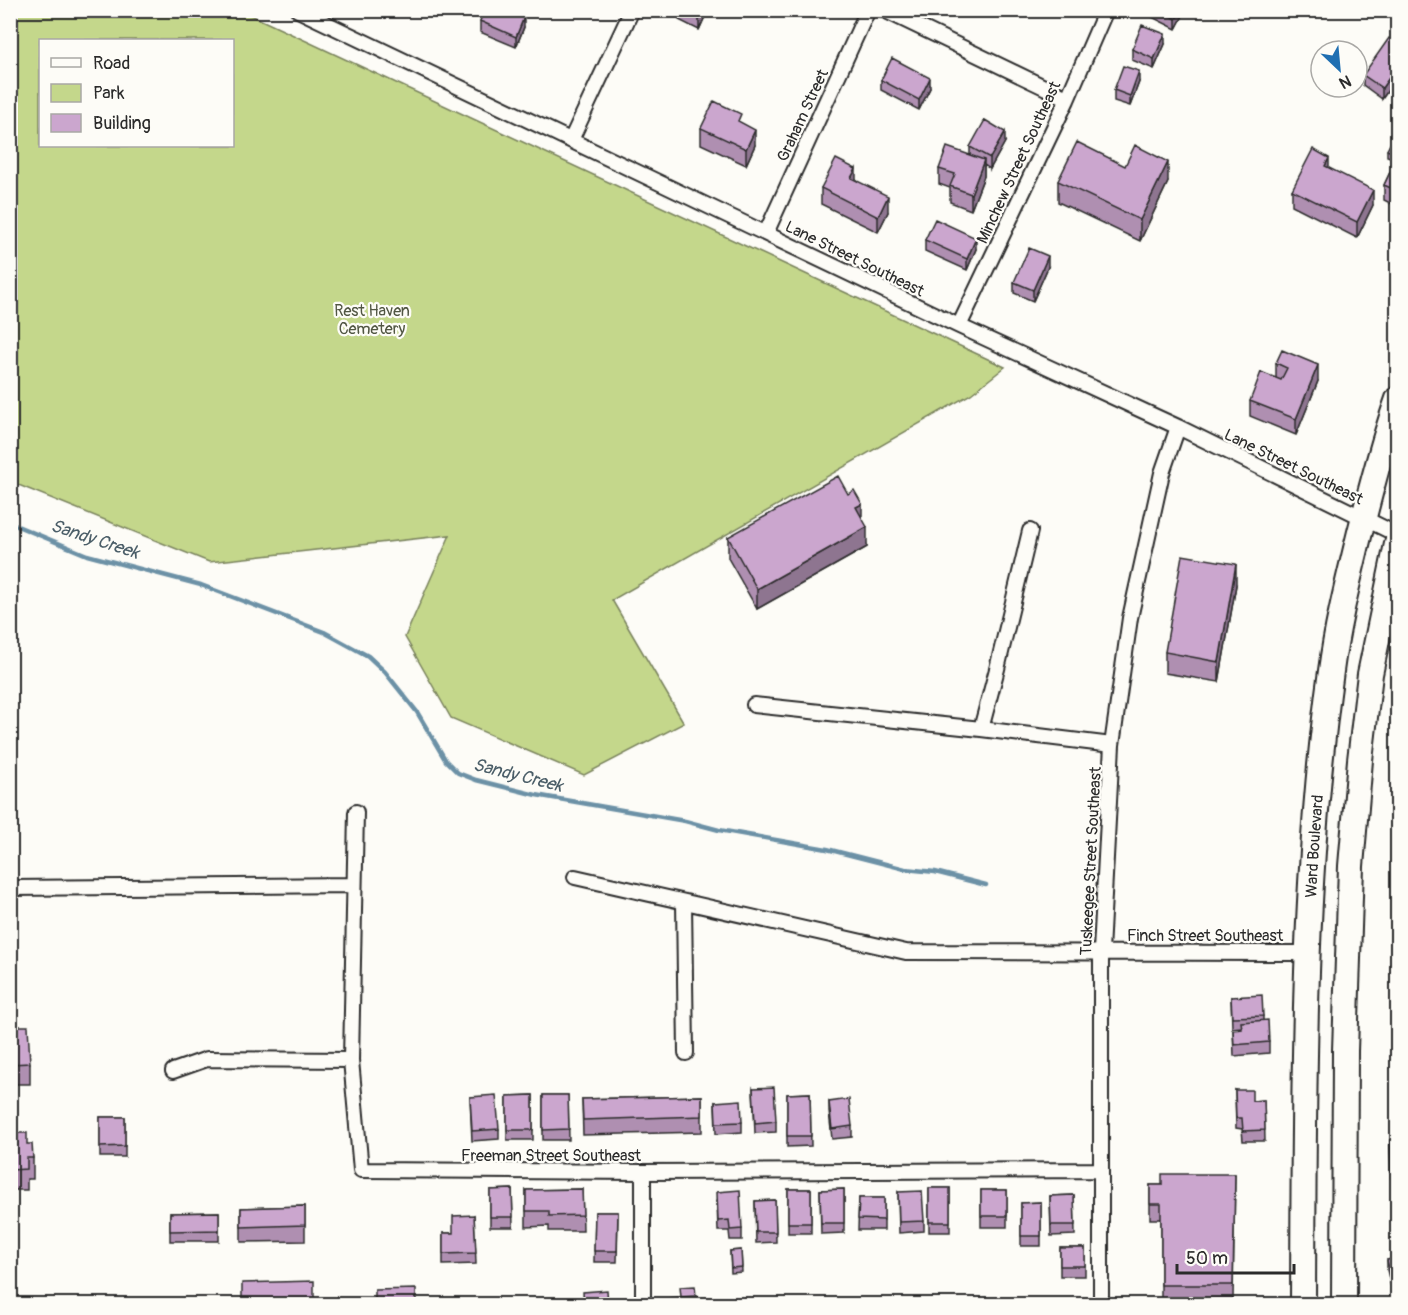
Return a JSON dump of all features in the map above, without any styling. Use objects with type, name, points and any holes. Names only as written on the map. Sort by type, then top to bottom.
[{"type":"highway","name":"Ward Boulevard","points":[[1303,1305],[1305,1051],[1310,873],[1320,756],[1331,669],[1348,584],[1381,448],[1398,399]]},
{"type":"highway","points":[[1344,1305],[1344,1099],[1351,866],[1370,674],[1398,537]]},
{"type":"street","name":"Lane Street Southeast","points":[[298,10],[959,326],[1178,427],[1398,537]]},
{"type":"street","points":[[572,140],[632,10]]},
{"type":"street","name":"Graham Street","points":[[765,233],[868,10]]},
{"type":"street","points":[[884,10],[1067,98]]},
{"type":"street","name":"Minchew Street Southeast","points":[[959,326],[1106,10]]},
{"type":"street","name":"Tuskeegee Street Southeast","points":[[1101,1305],[1101,951],[1112,745],[1130,618],[1162,473],[1178,427]]},
{"type":"street","points":[[981,729],[998,669],[1030,531]]},
{"type":"street","points":[[754,705],[1112,745]]},
{"type":"street","name":"Freeman Street Southeast","points":[[356,812],[351,1060],[361,1170],[643,1172],[1100,1170]]},
{"type":"street","name":"Finch Street Southeast","points":[[575,877],[906,952],[1309,953]]},
{"type":"street","points":[[10,888],[353,885]]},
{"type":"street","points":[[684,902],[686,1053]]},
{"type":"street","points":[[173,1071],[207,1059],[351,1060]]},
{"type":"street","points":[[643,1172],[643,1305]]},
{"type":"green space","name":"Rest Haven Cemetery","points":[[10,11],[242,11],[1005,367],[971,394],[612,600],[684,723],[584,775],[451,718],[405,637],[450,535],[209,562],[11,482]]},
{"type":"building","points":[[484,10],[510,10],[524,17],[516,37],[480,21]]},
{"type":"building","points":[[682,10],[703,10],[699,19]]},
{"type":"building","points":[[1160,10],[1180,10],[1176,19]]},
{"type":"building","points":[[1142,25],[1165,34],[1154,59],[1132,49]]},
{"type":"building","points":[[1389,38],[1398,44],[1398,65],[1382,88],[1369,79],[1369,66]]},
{"type":"building","points":[[892,58],[930,78],[919,100],[881,80]]},
{"type":"building","points":[[1123,66],[1139,71],[1130,96],[1114,90]]},
{"type":"building","points":[[714,101],[741,114],[738,121],[755,130],[746,149],[701,128]]},
{"type":"building","points":[[985,120],[1005,132],[990,158],[970,147]]},
{"type":"building","points":[[1393,138],[1398,139],[1398,155],[1387,150]]},
{"type":"building","points":[[1077,142],[1125,166],[1135,145],[1168,162],[1140,220],[1058,181]]},
{"type":"building","points":[[947,147],[984,160],[971,194],[950,186],[955,174],[939,169]]},
{"type":"building","points":[[1313,149],[1329,158],[1325,166],[1373,190],[1357,222],[1292,190]]},
{"type":"building","points":[[1398,156],[1398,191],[1384,185]]},
{"type":"building","points":[[836,159],[856,169],[851,178],[888,196],[878,217],[821,188]]},
{"type":"building","points":[[935,219],[976,238],[967,259],[925,240]]},
{"type":"building","points":[[1029,248],[1048,256],[1033,290],[1014,282]]},
{"type":"building","points":[[1282,350],[1318,365],[1296,419],[1250,401],[1261,372],[1281,380],[1287,368],[1276,363]]},
{"type":"building","points":[[838,476],[848,494],[854,490],[862,504],[856,507],[867,527],[757,589],[728,537]]},
{"type":"building","points":[[1182,555],[1236,564],[1219,662],[1165,652]]},
{"type":"building","points":[[1396,907],[1398,907],[1398,952],[1392,951]]},
{"type":"building","points":[[1262,995],[1263,1016],[1232,1017],[1231,997]]},
{"type":"building","points":[[1268,1020],[1269,1042],[1234,1045],[1233,1030],[1242,1029],[1241,1022]]},
{"type":"building","points":[[10,1026],[28,1026],[30,1063],[10,1064]]},
{"type":"building","points":[[774,1087],[776,1121],[755,1123],[753,1088]]},
{"type":"building","points":[[1235,1090],[1252,1090],[1252,1101],[1264,1100],[1265,1130],[1243,1131],[1242,1118],[1236,1118]]},
{"type":"building","points":[[810,1093],[811,1136],[787,1136],[787,1094]]},
{"type":"building","points":[[496,1095],[499,1129],[472,1131],[470,1097]]},
{"type":"building","points":[[533,1095],[533,1130],[507,1130],[507,1096]]},
{"type":"building","points":[[543,1095],[568,1095],[569,1129],[543,1130]]},
{"type":"building","points":[[702,1096],[702,1116],[583,1120],[582,1099]]},
{"type":"building","points":[[849,1099],[852,1126],[832,1129],[829,1102]]},
{"type":"building","points":[[741,1100],[742,1122],[716,1123],[715,1102]]},
{"type":"building","points":[[100,1117],[125,1117],[125,1146],[100,1147]]},
{"type":"building","points":[[10,1133],[27,1133],[27,1144],[32,1144],[33,1158],[27,1158],[27,1169],[10,1170]]},
{"type":"building","points":[[1390,1140],[1398,1140],[1398,1168],[1391,1168]]},
{"type":"building","points":[[1162,1174],[1235,1174],[1233,1285],[1161,1285],[1161,1204],[1150,1204],[1150,1185],[1162,1185]]},
{"type":"building","points":[[929,1188],[950,1188],[950,1222],[929,1222]]},
{"type":"building","points":[[512,1189],[513,1217],[490,1217],[490,1190]]},
{"type":"building","points":[[582,1189],[583,1215],[549,1216],[549,1211],[526,1211],[526,1190]]},
{"type":"building","points":[[788,1189],[811,1189],[811,1223],[788,1223]]},
{"type":"building","points":[[844,1189],[844,1223],[821,1223],[820,1190]]},
{"type":"building","points":[[740,1190],[742,1229],[730,1230],[729,1220],[718,1221],[717,1192]]},
{"type":"building","points":[[981,1190],[1007,1190],[1007,1216],[981,1216]]},
{"type":"building","points":[[922,1191],[924,1221],[899,1222],[898,1192]]},
{"type":"building","points":[[1074,1195],[1075,1225],[1051,1225],[1050,1196]]},
{"type":"building","points":[[859,1198],[884,1198],[884,1220],[858,1219]]},
{"type":"building","points":[[775,1200],[776,1232],[756,1232],[755,1201]]},
{"type":"building","points":[[1041,1202],[1041,1236],[1021,1236],[1021,1203]]},
{"type":"building","points":[[305,1206],[305,1225],[241,1227],[241,1208]]},
{"type":"building","points":[[219,1212],[219,1230],[170,1231],[170,1213]]},
{"type":"building","points":[[595,1212],[618,1212],[617,1251],[594,1251]]},
{"type":"building","points":[[474,1215],[476,1253],[443,1254],[443,1233],[453,1233],[453,1216]]},
{"type":"building","points":[[1060,1248],[1085,1248],[1085,1266],[1060,1266]]},
{"type":"building","points":[[741,1250],[742,1267],[731,1268],[730,1251]]},
{"type":"building","points":[[1398,1258],[1398,1280],[1392,1282],[1387,1260]]},
{"type":"building","points":[[314,1281],[314,1305],[242,1305],[242,1283]]},
{"type":"building","points":[[695,1286],[696,1296],[681,1297],[680,1287]]},
{"type":"building","points":[[416,1289],[416,1305],[375,1305],[375,1290]]},
{"type":"building","points":[[607,1290],[608,1305],[584,1305],[583,1292]]},
{"type":"building","points":[[698,1296],[699,1305],[670,1305],[670,1298]]},
{"type":"building","points":[[1016,1302],[1033,1302],[1033,1305],[1016,1305]]},
{"type":"waterway","name":"Sandy Creek","points":[[10,523],[87,555],[201,585],[324,632],[368,656],[385,672],[417,712],[446,761],[458,773],[476,780],[536,795],[827,849],[905,869],[935,872],[986,885]]}]
